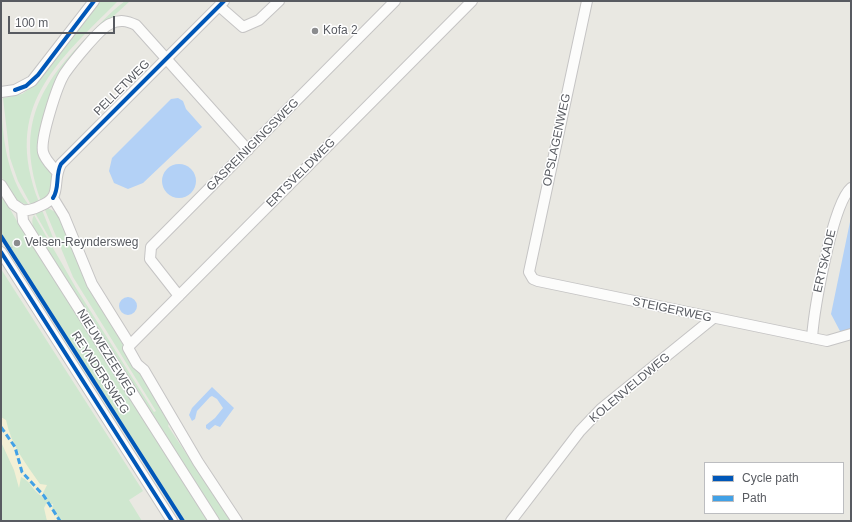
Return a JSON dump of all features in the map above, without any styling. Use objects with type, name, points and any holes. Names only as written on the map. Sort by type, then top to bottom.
[{"type":"street","points":[[1,92],[15,90],[26,86],[32,81],[94,1]]},
{"type":"street","points":[[221,4],[243,28],[259,20],[279,1]]},
{"type":"street","name":"GASREINIGINGSWEG","points":[[179,296],[150,259],[151,247],[395,1]]},
{"type":"street","name":"ERTSVELDWEG","points":[[130,345],[472,1]]},
{"type":"street","name":"OPSLAGENWEG","points":[[533,279],[529,272],[587,1]]},
{"type":"street","name":"PELLETWEG","points":[[57,172],[67,157],[221,4]]},
{"type":"street","points":[[22,210],[41,206],[53,198],[56,193],[57,172],[46,160],[43,152],[44,136],[50,112],[64,74],[86,47],[109,24],[125,20],[136,25],[248,150]]},
{"type":"street","name":"NIEUWEZEEWEG","points":[[1,185],[13,204],[22,210],[24,222],[214,521]]},
{"type":"street","name":"ERTSKADE","points":[[812,338],[815,306],[836,214],[847,191],[851,188]]},
{"type":"street","points":[[53,198],[64,216],[92,284],[130,345],[128,348],[137,364],[144,370],[198,462],[237,521]]},
{"type":"street","name":"REYNDERSWEG","points":[[5,248],[172,521]]},
{"type":"street","name":"STEIGERWEG","points":[[533,279],[712,319],[828,341],[851,334]]},
{"type":"street","name":"KOLENVELDWEG","points":[[511,521],[580,431],[602,409],[712,319]]},
{"type":"path","points":[[5,248],[16,245]]},
{"type":"path","points":[[5,248],[13,255]]},
{"type":"green space","points":[[99,1],[118,1],[74,45],[56,67],[41,89],[31,113],[27,139],[29,169],[39,202],[31,205],[18,181],[10,158],[3,98],[22,94],[35,85]]},
{"type":"green space","points":[[125,1],[130,1],[81,46],[44,115],[49,169],[52,182],[48,194],[41,201],[34,176],[30,153],[31,132],[35,112],[43,94],[68,57],[104,19]]},
{"type":"green space","points":[[1,102],[3,129],[10,168],[28,204],[27,205],[16,200],[2,178]]},
{"type":"green space","points":[[1,194],[20,226],[210,521],[185,521],[1,233]]},
{"type":"green space","points":[[48,208],[57,213],[135,369],[141,374],[169,423],[168,426],[231,521],[219,521],[40,241],[32,221],[34,215],[76,288],[154,412],[156,411],[73,277],[45,210]]},
{"type":"green space","points":[[42,210],[56,245],[54,246],[35,213]]},
{"type":"green space","points":[[1,269],[143,491],[129,500],[142,521],[1,521]]},
{"type":"sand","points":[[1,417],[6,420],[11,438],[29,469],[40,484],[47,485],[43,493],[43,497],[36,492],[25,479],[21,477],[19,488],[14,470],[1,442]]},
{"type":"sand","points":[[46,504],[53,504],[52,510],[61,521],[47,521],[44,508]]},
{"type":"water","points":[[178,98],[183,101],[186,109],[202,127],[143,183],[128,189],[114,183],[109,171],[112,158],[171,99]]},
{"type":"water","points":[[179,164],[191,169],[196,181],[191,193],[179,198],[167,193],[162,181],[167,169]]},
{"type":"water","points":[[851,217],[851,330],[841,333],[831,314]]},
{"type":"water","points":[[128,297],[134,300],[137,306],[134,312],[128,315],[122,312],[119,306],[122,300]]},
{"type":"water","points":[[212,387],[234,408],[220,427],[215,425],[209,430],[206,428],[206,425],[215,418],[223,408],[217,399],[212,396],[210,397],[197,411],[195,419],[192,421],[189,415],[192,408]]},
{"type":"marked path","points":[[1,427],[15,447],[22,472],[44,496],[60,521]]},
{"type":"cycle path","points":[[15,90],[26,86],[38,75],[94,1]]},
{"type":"cycle path","points":[[53,198],[61,164],[224,1]]},
{"type":"cycle path","points":[[1,236],[183,521]]},
{"type":"cycle path","points":[[1,252],[172,521]]},
{"type":"place","name":"Kofa 2","points":[[315,31]]},
{"type":"place","name":"Velsen-Reyndersweg","points":[[17,243]]}]
